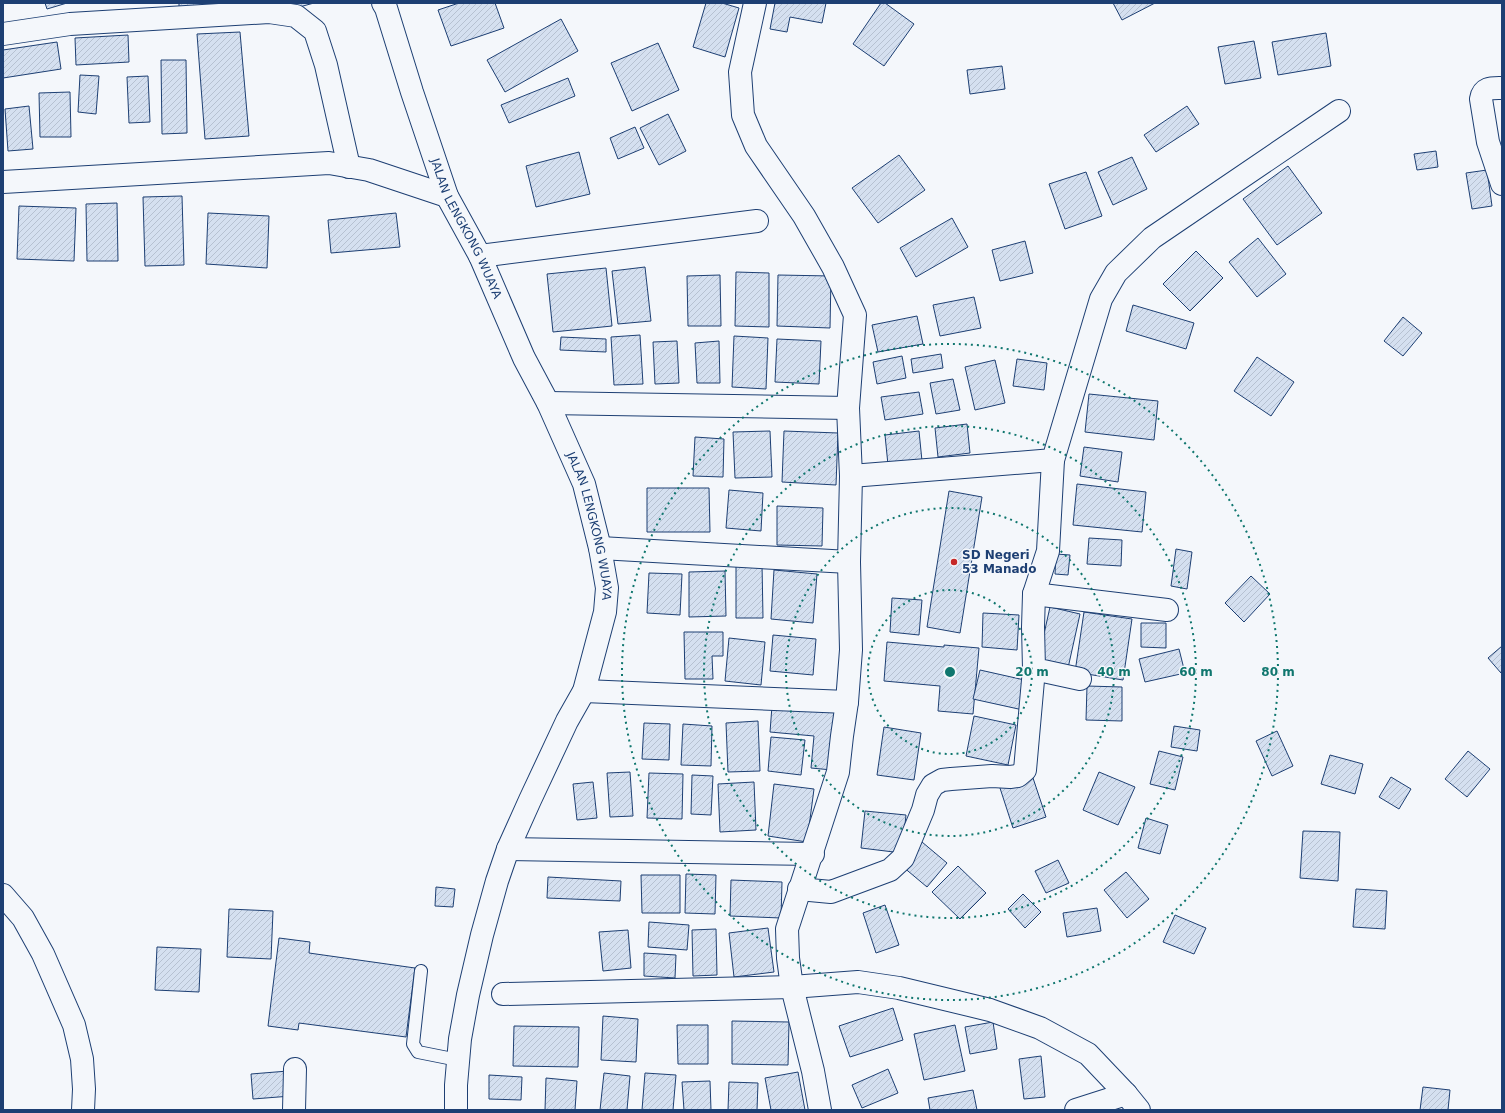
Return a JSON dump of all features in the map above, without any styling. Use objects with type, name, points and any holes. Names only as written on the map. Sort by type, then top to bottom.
[{"type":"street","name":"JALAN LENGKONG WUAYA","points":[[383,3],[386,8],[447,196],[480,256],[524,358],[548,403],[584,484],[600,548],[607,588],[605,612],[584,691],[567,721],[530,800],[508,849],[497,881],[482,935],[468,995],[458,1060],[456,1110]]},
{"type":"street","points":[[755,3],[740,72],[743,115],[756,146],[804,216],[833,267],[854,315],[848,408],[851,476],[849,562],[851,650],[847,702],[838,772],[813,854],[799,889],[787,929],[788,958],[792,987],[813,1071],[820,1110]]},
{"type":"street","points":[[3,34],[70,24],[269,12],[296,16],[314,31],[326,66],[349,167]]},
{"type":"street","points":[[1502,88],[1490,88],[1486,90],[1482,94],[1482,99],[1488,142],[1502,184]]},
{"type":"street","points":[[799,889],[831,892],[890,870],[896,866],[908,849],[923,810],[927,795],[933,785],[942,780],[992,776],[1010,777],[1018,776],[1025,770],[1034,669],[1034,594],[1048,551],[1052,460],[1101,299],[1116,273],[1152,238],[1339,111]]},
{"type":"street","points":[[3,182],[329,163],[369,170],[447,196]]},
{"type":"street","points":[[480,256],[757,221]]},
{"type":"street","points":[[548,403],[848,408]]},
{"type":"street","points":[[851,476],[1052,460]]},
{"type":"street","points":[[600,548],[849,562]]},
{"type":"street","points":[[1034,594],[1167,610]]},
{"type":"street","points":[[1034,669],[1080,679]]},
{"type":"street","points":[[584,691],[847,702]]},
{"type":"street","points":[[508,849],[813,854]]},
{"type":"street","points":[[3,895],[23,918],[43,954],[74,1025],[82,1059],[84,1089],[82,1110]]},
{"type":"street","points":[[503,994],[792,987],[858,982],[899,988],[990,1010],[1040,1028],[1088,1054],[1133,1102]]},
{"type":"street","points":[[294,1110],[295,1069]]},
{"type":"street","points":[[1076,1110],[1133,1102]]},
{"type":"lane","points":[[421,971],[413,1044],[418,1052],[458,1060]]},
{"type":"building","points":[[45,3],[67,3],[47,9]]},
{"type":"building","points":[[179,3],[233,3],[179,7]]},
{"type":"building","points":[[290,3],[314,3],[292,9]]},
{"type":"building","points":[[459,3],[495,3],[504,28],[451,46],[438,10]]},
{"type":"building","points":[[706,3],[722,3],[739,8],[725,57],[693,47]]},
{"type":"building","points":[[775,3],[826,3],[822,23],[790,17],[787,32],[770,29]]},
{"type":"building","points":[[881,3],[885,3],[914,24],[884,66],[853,44]]},
{"type":"building","points":[[1113,3],[1155,3],[1122,20]]},
{"type":"building","points":[[561,19],[578,51],[505,92],[487,60]]},
{"type":"building","points":[[240,32],[249,136],[205,139],[197,34]]},
{"type":"building","points":[[1326,33],[1331,66],[1278,75],[1272,42]]},
{"type":"building","points":[[128,35],[129,62],[76,65],[75,38]]},
{"type":"building","points":[[1254,41],[1261,78],[1225,84],[1218,47]]},
{"type":"building","points":[[57,42],[61,69],[3,78],[3,50]]},
{"type":"building","points":[[658,43],[679,90],[632,111],[611,63]]},
{"type":"building","points":[[161,60],[186,60],[187,133],[162,134]]},
{"type":"building","points":[[1002,66],[1005,89],[970,94],[967,70]]},
{"type":"building","points":[[80,75],[99,76],[96,114],[78,112]]},
{"type":"building","points":[[148,76],[150,122],[129,123],[127,77]]},
{"type":"building","points":[[568,78],[575,96],[509,123],[501,105]]},
{"type":"building","points":[[70,92],[71,137],[40,137],[39,93]]},
{"type":"building","points":[[29,106],[33,149],[8,151],[5,109]]},
{"type":"building","points":[[1187,106],[1199,124],[1156,152],[1144,135]]},
{"type":"building","points":[[668,114],[686,151],[659,165],[640,128]]},
{"type":"building","points":[[635,127],[644,148],[618,159],[610,138]]},
{"type":"building","points":[[1436,151],[1438,167],[1417,170],[1414,154]]},
{"type":"building","points":[[579,152],[590,194],[536,207],[526,166]]},
{"type":"building","points":[[899,155],[925,190],[878,223],[852,188]]},
{"type":"building","points":[[1132,157],[1147,189],[1113,205],[1098,172]]},
{"type":"building","points":[[1288,166],[1322,213],[1277,245],[1243,199]]},
{"type":"building","points":[[1487,170],[1492,206],[1472,209],[1466,173]]},
{"type":"building","points":[[1086,172],[1102,216],[1065,229],[1049,184]]},
{"type":"building","points":[[182,196],[184,265],[145,266],[143,197]]},
{"type":"building","points":[[117,203],[118,261],[87,261],[86,204]]},
{"type":"building","points":[[19,206],[76,208],[74,261],[17,259]]},
{"type":"building","points":[[208,213],[269,216],[267,268],[206,264]]},
{"type":"building","points":[[396,213],[400,247],[331,253],[328,220]]},
{"type":"building","points":[[952,218],[968,247],[916,277],[900,248]]},
{"type":"building","points":[[1258,238],[1286,274],[1257,297],[1229,262]]},
{"type":"building","points":[[1025,241],[1033,273],[1000,281],[992,250]]},
{"type":"building","points":[[1196,251],[1223,278],[1190,311],[1163,284]]},
{"type":"building","points":[[645,267],[651,321],[618,324],[612,271]]},
{"type":"building","points":[[606,268],[612,326],[553,332],[547,274]]},
{"type":"building","points":[[736,272],[769,273],[769,327],[735,326]]},
{"type":"building","points":[[720,275],[721,326],[688,326],[687,276]]},
{"type":"building","points":[[778,275],[831,276],[830,328],[777,326]]},
{"type":"building","points":[[974,297],[981,328],[940,336],[933,305]]},
{"type":"building","points":[[1133,305],[1194,323],[1186,349],[1126,331]]},
{"type":"building","points":[[917,316],[923,344],[878,352],[872,325]]},
{"type":"building","points":[[1403,317],[1422,333],[1403,356],[1384,341]]},
{"type":"building","points":[[640,335],[643,384],[614,385],[611,337]]},
{"type":"building","points":[[734,336],[768,338],[766,389],[732,387]]},
{"type":"building","points":[[561,337],[606,339],[606,352],[560,350]]},
{"type":"building","points":[[777,339],[821,341],[819,384],[775,382]]},
{"type":"building","points":[[677,341],[679,383],[655,384],[653,342]]},
{"type":"building","points":[[719,341],[720,383],[697,383],[695,343]]},
{"type":"building","points":[[941,354],[943,368],[913,373],[911,359]]},
{"type":"building","points":[[902,356],[906,378],[877,384],[873,362]]},
{"type":"building","points":[[1257,357],[1294,382],[1271,416],[1234,391]]},
{"type":"building","points":[[1017,359],[1047,363],[1044,390],[1013,386]]},
{"type":"building","points":[[995,360],[1005,403],[975,410],[965,367]]},
{"type":"building","points":[[953,379],[960,410],[936,414],[930,383]]},
{"type":"building","points":[[919,392],[923,414],[885,420],[881,397]]},
{"type":"building","points":[[1089,394],[1158,401],[1154,440],[1085,432]]},
{"type":"building","points":[[967,424],[970,453],[938,457],[935,428]]},
{"type":"building","points":[[770,431],[772,477],[735,478],[733,432]]},
{"type":"building","points":[[784,431],[838,433],[836,485],[782,482]]},
{"type":"building","points":[[919,431],[922,461],[888,465],[885,435]]},
{"type":"building","points":[[695,437],[724,439],[723,477],[693,476]]},
{"type":"building","points":[[1084,447],[1122,452],[1118,482],[1080,476]]},
{"type":"building","points":[[1077,484],[1146,492],[1142,532],[1073,525]]},
{"type":"building","points":[[647,488],[709,488],[710,532],[647,532]]},
{"type":"building","points":[[729,490],[763,493],[761,531],[726,528]]},
{"type":"building","name":"SD Negeri 53 Manado","points":[[949,491],[982,497],[960,633],[927,627]]},
{"type":"building","points":[[777,506],[823,508],[822,546],[777,545]]},
{"type":"building","points":[[1089,538],[1122,540],[1121,566],[1087,564]]},
{"type":"building","points":[[1176,549],[1192,552],[1187,589],[1171,586]]},
{"type":"building","points":[[1056,554],[1070,555],[1068,575],[1055,574]]},
{"type":"building","points":[[736,564],[762,564],[763,618],[736,618]]},
{"type":"building","points":[[774,570],[817,574],[813,623],[771,619]]},
{"type":"building","points":[[725,571],[726,616],[689,617],[689,572]]},
{"type":"building","points":[[649,573],[682,574],[680,615],[647,613]]},
{"type":"building","points":[[1251,576],[1270,594],[1244,622],[1225,603]]},
{"type":"building","points":[[892,598],[922,600],[919,635],[890,632]]},
{"type":"building","points":[[1050,607],[1080,614],[1068,668],[1038,661]]},
{"type":"building","points":[[1084,612],[1132,619],[1123,680],[1075,672]]},
{"type":"building","points":[[983,613],[1019,615],[1017,650],[982,647]]},
{"type":"building","points":[[1141,623],[1166,623],[1166,648],[1141,647]]},
{"type":"building","points":[[684,632],[723,632],[723,656],[712,656],[713,679],[685,679]]},
{"type":"building","points":[[773,635],[816,639],[813,675],[770,671]]},
{"type":"building","points":[[729,638],[765,642],[761,685],[725,681]]},
{"type":"building","points":[[887,642],[944,647],[944,645],[979,648],[973,714],[938,711],[940,686],[884,681]]},
{"type":"building","points":[[1502,646],[1502,672],[1501,673],[1488,658]]},
{"type":"building","points":[[1179,649],[1185,673],[1145,682],[1139,659]]},
{"type":"building","points":[[980,670],[1029,681],[1023,710],[973,699]]},
{"type":"building","points":[[1087,686],[1122,687],[1122,721],[1086,720]]},
{"type":"building","points":[[772,706],[837,708],[832,770],[811,768],[814,736],[770,732]]},
{"type":"building","points":[[974,716],[1016,725],[1008,765],[966,756]]},
{"type":"building","points":[[758,721],[760,771],[728,772],[726,723]]},
{"type":"building","points":[[644,723],[670,724],[669,760],[642,759]]},
{"type":"building","points":[[683,724],[712,726],[711,766],[681,765]]},
{"type":"building","points":[[1174,726],[1200,730],[1197,751],[1171,747]]},
{"type":"building","points":[[884,727],[921,733],[914,780],[877,775]]},
{"type":"building","points":[[1277,731],[1293,766],[1272,776],[1256,741]]},
{"type":"building","points":[[771,737],[805,740],[801,775],[768,771]]},
{"type":"building","points":[[1159,751],[1183,757],[1175,790],[1150,784]]},
{"type":"building","points":[[1468,751],[1490,769],[1467,797],[1445,779]]},
{"type":"building","points":[[1330,755],[1363,764],[1355,794],[1321,784]]},
{"type":"building","points":[[630,772],[633,816],[610,817],[607,773]]},
{"type":"building","points":[[1099,772],[1135,787],[1118,825],[1083,810]]},
{"type":"building","points":[[649,773],[683,774],[682,819],[647,818]]},
{"type":"building","points":[[692,775],[713,776],[711,815],[691,814]]},
{"type":"building","points":[[1032,775],[1046,817],[1013,828],[999,785]]},
{"type":"building","points":[[1391,777],[1411,789],[1399,809],[1379,797]]},
{"type":"building","points":[[593,782],[597,818],[577,820],[573,784]]},
{"type":"building","points":[[754,782],[756,830],[720,832],[718,784]]},
{"type":"building","points":[[774,784],[814,789],[807,842],[768,836]]},
{"type":"building","points":[[865,811],[906,815],[902,853],[861,848]]},
{"type":"building","points":[[1146,818],[1168,825],[1160,854],[1138,848]]},
{"type":"building","points":[[1303,831],[1340,832],[1338,881],[1300,878]]},
{"type":"building","points":[[922,842],[947,863],[927,887],[902,866]]},
{"type":"building","points":[[1058,860],[1069,883],[1046,893],[1035,871]]},
{"type":"building","points":[[958,866],[986,893],[960,919],[932,892]]},
{"type":"building","points":[[1126,872],[1149,899],[1127,918],[1104,890]]},
{"type":"building","points":[[686,874],[716,875],[715,914],[685,913]]},
{"type":"building","points":[[641,875],[680,875],[680,913],[642,913]]},
{"type":"building","points":[[548,877],[621,881],[620,901],[547,898]]},
{"type":"building","points":[[731,880],[782,882],[781,918],[730,916]]},
{"type":"building","points":[[436,887],[455,889],[453,907],[435,906]]},
{"type":"building","points":[[1356,889],[1387,891],[1385,929],[1353,927]]},
{"type":"building","points":[[1023,894],[1041,912],[1025,928],[1008,909]]},
{"type":"building","points":[[885,905],[899,945],[876,953],[863,913]]},
{"type":"building","points":[[1097,908],[1101,931],[1067,937],[1063,913]]},
{"type":"building","points":[[229,909],[273,911],[271,959],[227,957]]},
{"type":"building","points":[[1175,915],[1206,928],[1194,954],[1163,942]]},
{"type":"building","points":[[649,922],[689,925],[687,950],[648,947]]},
{"type":"building","points":[[768,928],[774,972],[734,977],[729,933]]},
{"type":"building","points":[[716,929],[717,975],[693,976],[692,930]]},
{"type":"building","points":[[628,930],[631,968],[603,971],[599,932]]},
{"type":"building","points":[[279,938],[310,942],[309,953],[415,968],[406,1037],[299,1023],[298,1030],[268,1026]]},
{"type":"building","points":[[157,947],[201,949],[199,992],[155,990]]},
{"type":"building","points":[[644,953],[676,955],[675,978],[644,976]]},
{"type":"building","points":[[893,1008],[903,1040],[850,1057],[839,1026]]},
{"type":"building","points":[[603,1016],[638,1019],[636,1062],[601,1060]]},
{"type":"building","points":[[732,1021],[789,1022],[788,1065],[732,1064]]},
{"type":"building","points":[[993,1022],[997,1049],[970,1054],[965,1027]]},
{"type":"building","points":[[677,1025],[708,1025],[708,1064],[678,1064]]},
{"type":"building","points":[[955,1025],[965,1071],[924,1080],[914,1034]]},
{"type":"building","points":[[514,1026],[579,1027],[578,1067],[513,1066]]},
{"type":"building","points":[[1041,1056],[1045,1097],[1024,1099],[1019,1059]]},
{"type":"building","points":[[888,1069],[898,1093],[862,1108],[852,1085]]},
{"type":"building","points":[[288,1071],[291,1096],[253,1099],[251,1074]]},
{"type":"building","points":[[798,1072],[805,1110],[771,1110],[765,1078]]},
{"type":"building","points":[[604,1073],[630,1076],[627,1110],[600,1110]]},
{"type":"building","points":[[645,1073],[676,1075],[673,1110],[642,1110]]},
{"type":"building","points":[[489,1075],[522,1077],[521,1100],[489,1099]]},
{"type":"building","points":[[546,1078],[577,1081],[575,1110],[545,1110]]},
{"type":"building","points":[[710,1081],[711,1110],[684,1110],[682,1082]]},
{"type":"building","points":[[729,1082],[758,1083],[757,1110],[728,1110]]},
{"type":"building","points":[[1423,1087],[1450,1090],[1448,1110],[1420,1110]]},
{"type":"building","points":[[973,1090],[977,1110],[930,1110],[928,1098]]},
{"type":"place","name":"SD Negeri 53 Manado","points":[[954,562]]}]
